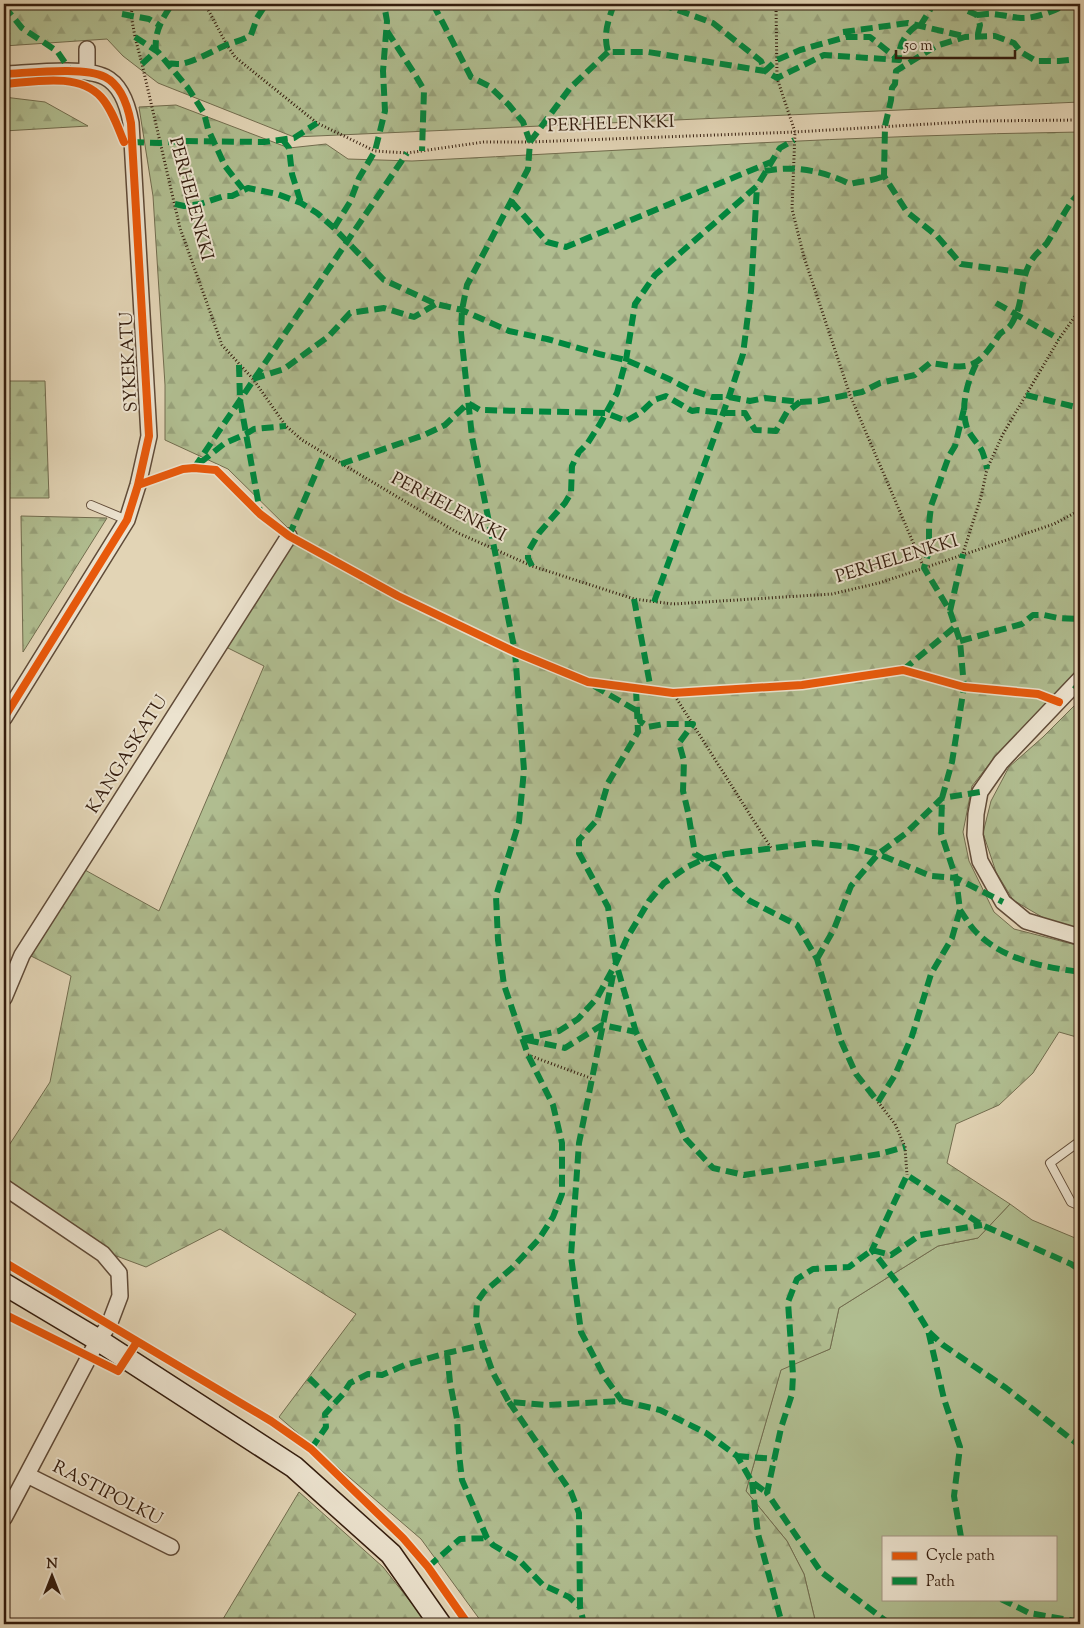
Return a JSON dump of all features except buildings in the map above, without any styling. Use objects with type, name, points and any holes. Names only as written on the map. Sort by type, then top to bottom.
[{"type":"street","points":[[87,49],[87,72]]},
{"type":"street","name":"SYKEKATU","points":[[4,74],[87,72],[106,77],[116,87],[128,106],[131,123],[149,436],[138,485],[127,520],[4,718]]},
{"type":"street","name":"KANGASKATU","points":[[4,998],[22,955],[289,536]]},
{"type":"street","points":[[1080,679],[1001,762],[980,792],[975,835],[980,861],[1003,902],[1026,921],[1080,937]]},
{"type":"street","points":[[4,1187],[103,1254],[119,1272],[120,1296],[109,1325],[98,1340],[4,1518]]},
{"type":"street","points":[[4,1284],[98,1340],[294,1467],[391,1554],[440,1624]]},
{"type":"street","name":"RASTIPOLKU","points":[[27,1475],[171,1547]]},
{"type":"lane","points":[[91,506],[127,520]]},
{"type":"lane","points":[[1080,1141],[1050,1163],[1071,1202],[1080,1206]]},
{"type":"path","points":[[776,4],[777,78],[795,132],[792,209],[804,257],[850,395],[924,568]]},
{"type":"path","points":[[963,554],[988,469],[1003,434],[1058,339],[1080,309]]},
{"type":"path","points":[[670,692],[683,692]]},
{"type":"path","points":[[670,692],[771,848]]},
{"type":"path","points":[[528,1055],[593,1079]]},
{"type":"path","points":[[878,1102],[895,1124],[904,1147],[907,1175]]},
{"type":"green space","points":[[4,4],[1080,4],[1080,102],[294,137],[158,83],[123,56],[107,39],[4,46]]},
{"type":"green space","points":[[4,97],[45,102],[88,126],[4,131]]},
{"type":"green space","points":[[176,105],[289,148],[326,144],[348,159],[412,161],[913,136],[1080,132],[1080,672],[994,758],[972,786],[963,832],[969,861],[994,912],[1014,929],[1080,946],[1080,1038],[1059,1032],[1033,1073],[999,1105],[956,1124],[947,1163],[1010,1204],[978,1238],[938,1246],[839,1308],[830,1349],[781,1370],[746,1491],[787,1541],[804,1574],[816,1624],[483,1624],[421,1539],[279,1417],[356,1314],[220,1229],[146,1267],[111,1254],[4,1179],[4,1153],[50,1082],[71,976],[31,956],[85,870],[159,911],[264,666],[226,647],[292,532],[228,469],[165,440],[165,385],[153,196],[139,107]]},
{"type":"green space","points":[[4,381],[45,381],[49,498],[4,498]]},
{"type":"green space","points":[[21,516],[107,518],[23,652]]},
{"type":"green space","points":[[1080,700],[1080,928],[1054,924],[1013,900],[996,872],[983,833],[991,801],[1009,767],[1043,737]]},
{"type":"green space","points":[[1010,1204],[1032,1220],[1080,1240],[1080,1624],[816,1624],[804,1574],[787,1541],[746,1491],[781,1369],[830,1349],[839,1308],[938,1246],[978,1238]]},
{"type":"green space","points":[[299,1492],[383,1567],[428,1624],[220,1624]]},
{"type":"marked path","points":[[142,64],[156,51],[156,38],[162,20],[172,4]]},
{"type":"marked path","points":[[167,64],[189,62],[251,35],[257,18],[266,4]]},
{"type":"marked path","points":[[334,228],[350,202],[359,178],[375,151],[385,111],[383,71],[387,21],[384,4]]},
{"type":"marked path","points":[[433,4],[471,77],[489,86],[509,105],[523,122],[530,142],[528,169],[467,285],[462,310],[461,333],[472,437],[515,652],[524,770],[519,822],[496,896],[498,940],[504,985],[528,1055],[553,1105],[562,1143],[562,1194],[553,1217],[539,1239],[512,1268],[484,1292],[477,1302],[476,1320],[493,1373],[509,1402],[547,1405],[622,1401],[660,1410],[706,1433],[737,1456],[752,1482],[767,1493]]},
{"type":"marked path","points":[[614,4],[606,33],[608,52],[648,52],[765,71],[777,78],[824,55],[899,60],[903,41],[916,26]]},
{"type":"marked path","points":[[661,4],[713,23],[761,61],[765,71],[777,60],[800,50],[846,37],[870,37],[899,60]]},
{"type":"marked path","points":[[920,26],[930,10],[930,4]]},
{"type":"marked path","points":[[977,15],[991,14],[1026,18],[1044,14],[1066,4]]},
{"type":"marked path","points":[[4,6],[22,28],[57,51],[72,73]]},
{"type":"marked path","points":[[968,11],[977,15],[980,25],[977,38]]},
{"type":"marked path","points":[[122,14],[149,19],[159,25]]},
{"type":"marked path","points":[[843,32],[908,23],[963,36]]},
{"type":"marked path","points":[[387,31],[424,90],[422,151]]},
{"type":"marked path","points":[[1026,273],[961,264],[937,236],[907,212],[884,176],[885,126],[892,88],[895,84],[896,71],[936,46],[965,37],[995,36],[1014,43],[1021,52],[1036,61],[1080,59]]},
{"type":"marked path","points":[[135,37],[158,52],[188,88],[204,113],[208,129],[225,166],[243,189]]},
{"type":"marked path","points":[[530,142],[570,88],[608,52]]},
{"type":"marked path","points":[[132,142],[264,142],[294,138],[317,123]]},
{"type":"marked path","points":[[282,139],[289,148],[292,174],[301,203]]},
{"type":"marked path","points":[[532,566],[528,558],[528,552],[539,533],[565,503],[571,493],[572,466],[579,452],[587,444],[600,424],[617,393],[626,360],[635,304],[655,275],[757,186],[780,148],[794,140]]},
{"type":"marked path","points":[[194,468],[407,153]]},
{"type":"marked path","points":[[511,201],[547,242],[566,247],[771,162]]},
{"type":"marked path","points":[[765,171],[776,169],[809,170],[840,179],[850,184],[884,176]]},
{"type":"marked path","points":[[654,602],[743,354],[751,291],[757,186]]},
{"type":"marked path","points":[[175,204],[184,206],[200,204],[224,196],[232,196],[248,188],[277,194],[301,203],[317,213],[384,280],[436,304],[462,310],[509,331],[626,360],[688,389],[712,397],[729,397],[750,401],[765,398],[800,402],[818,401],[862,392],[880,383],[915,375],[930,363],[964,366],[971,365],[977,361],[991,347],[1000,334],[1012,324],[1018,309],[1025,275],[1030,263],[1047,243],[1066,210],[1080,192]]},
{"type":"marked path","points":[[996,303],[1059,339]]},
{"type":"marked path","points":[[253,379],[284,369],[329,336],[350,313],[384,308],[414,317],[436,304]]},
{"type":"marked path","points":[[976,364],[970,379],[964,412],[968,431],[982,451],[987,469]]},
{"type":"marked path","points":[[239,365],[240,400],[260,512]]},
{"type":"marked path","points":[[1026,395],[1080,408]]},
{"type":"marked path","points":[[341,464],[424,435],[445,425],[468,403],[480,410],[606,413],[626,421],[640,413],[654,400],[666,396],[692,411],[745,413],[755,430],[776,431],[787,412],[800,402]]},
{"type":"marked path","points":[[594,686],[639,712],[640,721],[648,727],[664,724],[693,724],[679,743],[684,761],[683,791],[695,854],[723,871],[735,889],[750,901],[797,925],[817,959],[841,1041],[856,1074],[878,1102],[895,1075],[912,1036],[931,974],[952,938],[960,910],[956,878],[941,833],[942,798],[952,762],[964,687],[960,641],[950,611],[924,568],[929,551],[931,506],[949,456],[955,446],[964,409]]},
{"type":"marked path","points":[[200,463],[225,443],[254,429],[286,426]]},
{"type":"marked path","points":[[289,536],[324,454]]},
{"type":"marked path","points":[[950,611],[963,554]]},
{"type":"marked path","points":[[634,599],[651,690]]},
{"type":"marked path","points":[[960,641],[1022,624],[1033,615],[1080,619]]},
{"type":"marked path","points":[[903,670],[956,626]]},
{"type":"marked path","points":[[1074,685],[1080,690]]},
{"type":"marked path","points":[[636,689],[638,732],[608,783],[597,820],[579,840],[579,853],[608,907],[616,963],[636,1032]]},
{"type":"marked path","points":[[817,959],[834,929],[851,886],[878,854],[905,834],[942,798],[980,792]]},
{"type":"marked path","points":[[522,1039],[559,1031],[578,1019],[597,998],[627,938],[649,901],[664,883],[687,867],[704,859],[726,854],[814,843],[852,847],[878,854],[931,876],[956,878],[1003,902]]},
{"type":"marked path","points":[[960,910],[976,932],[987,942],[1011,956],[1038,965],[1080,972]]},
{"type":"marked path","points":[[613,975],[579,1143],[571,1256],[581,1332],[604,1376],[622,1401]]},
{"type":"marked path","points":[[527,1040],[565,1048],[602,1025],[636,1032],[686,1139],[713,1168],[744,1175],[880,1154],[905,1147]]},
{"type":"marked path","points":[[961,1536],[954,1496],[960,1447],[944,1399],[928,1330],[908,1297],[872,1250],[907,1175],[982,1225],[1071,1264],[1080,1270]]},
{"type":"marked path","points":[[890,1624],[821,1572],[767,1493],[781,1428],[792,1394],[793,1375],[788,1302],[797,1279],[813,1269],[849,1267],[872,1250],[891,1255],[920,1235],[982,1225]]},
{"type":"marked path","points":[[929,1332],[943,1345],[1006,1388],[1080,1446]]},
{"type":"marked path","points":[[311,1449],[326,1427],[325,1414],[350,1383],[368,1374],[382,1375],[405,1365],[483,1345]]},
{"type":"marked path","points":[[447,1353],[457,1419],[462,1480],[487,1538],[493,1545],[519,1560],[543,1585],[569,1597],[580,1607]]},
{"type":"marked path","points":[[309,1378],[335,1403]]},
{"type":"marked path","points":[[509,1402],[571,1492],[579,1513],[580,1607],[584,1624]]},
{"type":"marked path","points":[[737,1456],[775,1459]]},
{"type":"marked path","points":[[752,1482],[758,1534],[782,1624]]},
{"type":"marked path","points":[[428,1567],[460,1539],[487,1538]]},
{"type":"marked path","points":[[1003,1600],[1029,1613],[1080,1622]]},
{"type":"cycle path","points":[[4,74],[56,71],[96,74],[111,81],[126,104],[131,123],[149,436],[138,485],[127,520],[4,718]]},
{"type":"cycle path","points":[[4,84],[55,80],[68,81],[91,89],[101,97],[108,107],[124,142]]},
{"type":"cycle path","points":[[138,485],[183,469],[216,470],[260,514],[289,536],[398,596],[515,652],[588,682],[673,693],[802,685],[903,670],[964,687],[1038,694],[1059,702]]},
{"type":"cycle path","points":[[4,1262],[271,1421],[311,1449],[403,1538],[428,1567],[468,1624]]},
{"type":"cycle path","points":[[4,1314],[118,1371],[137,1342]]}]
